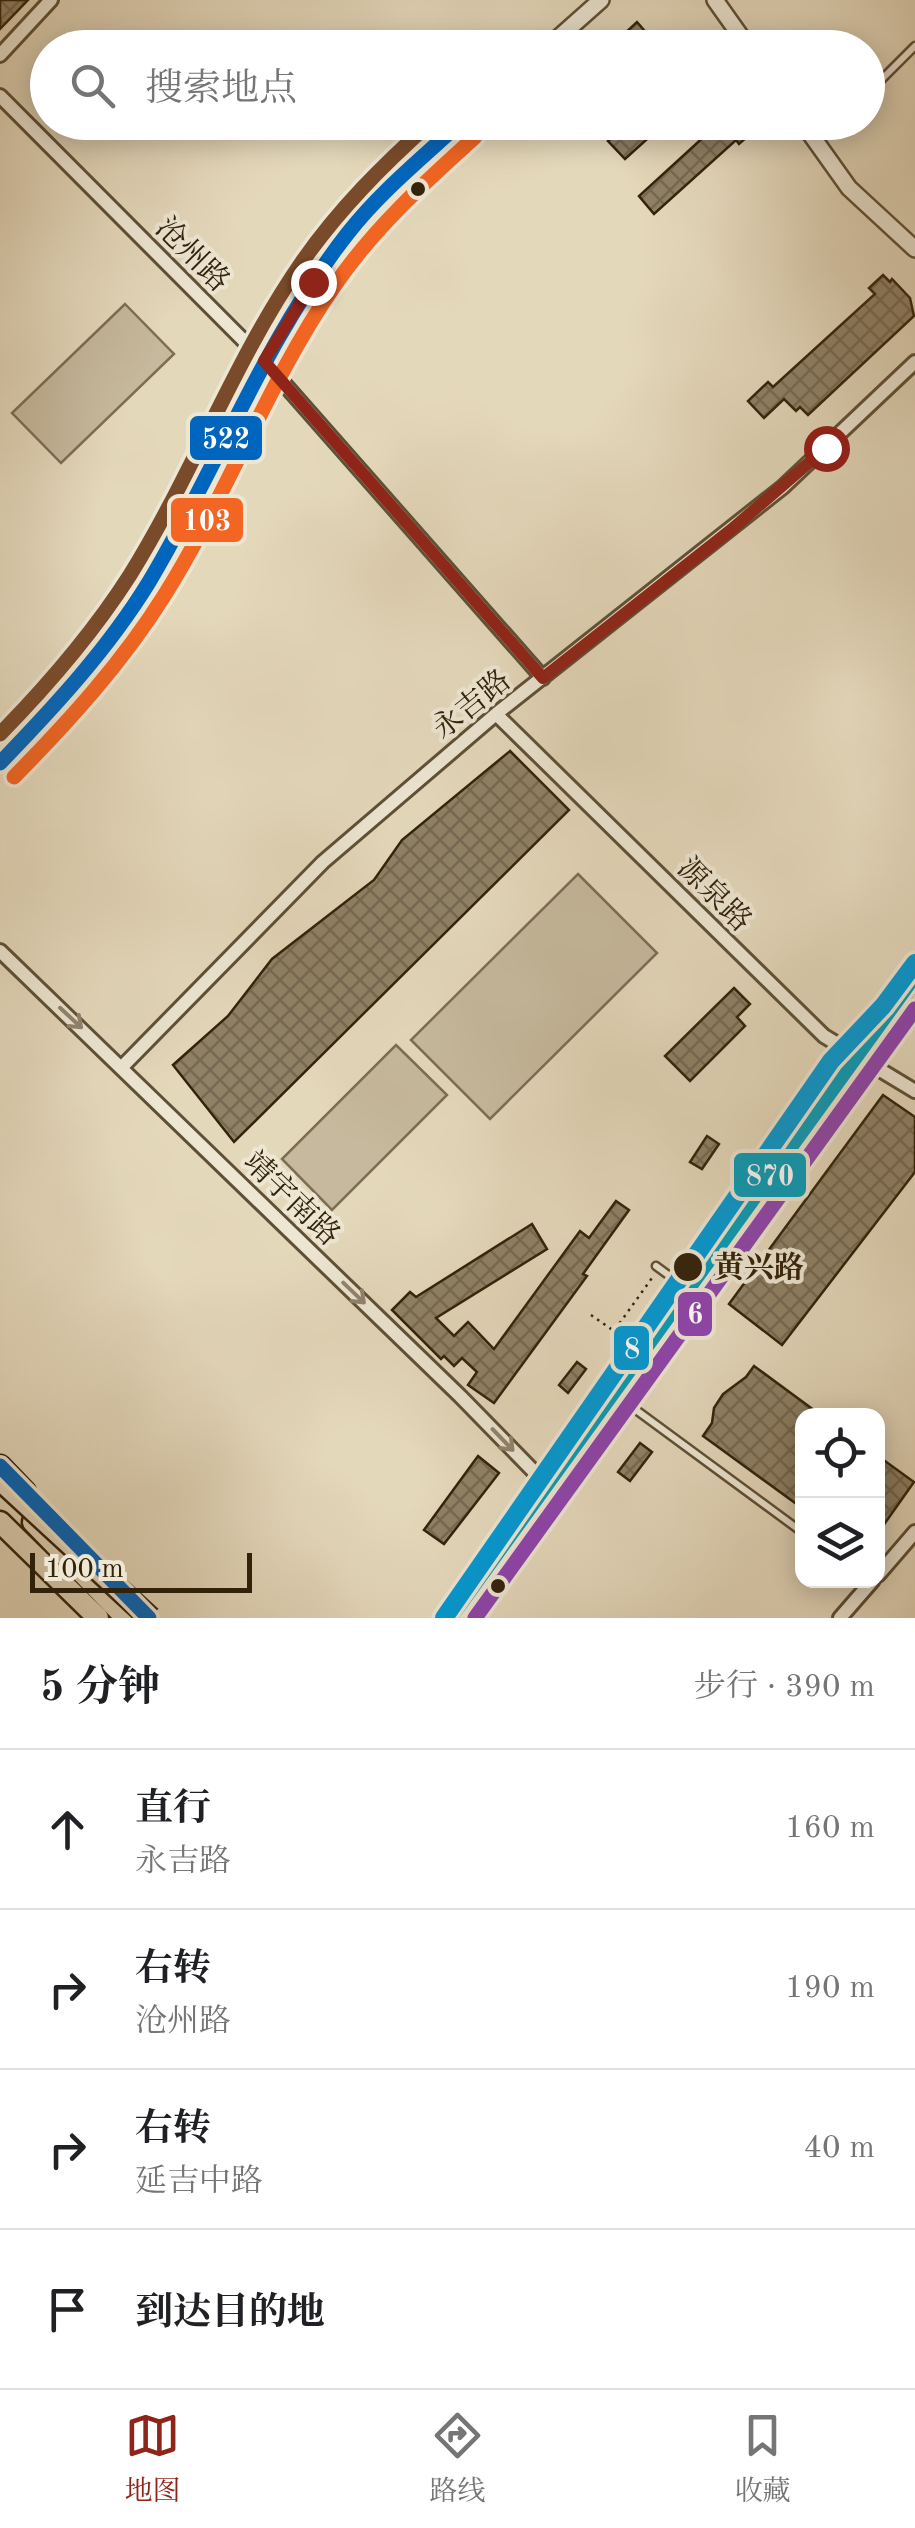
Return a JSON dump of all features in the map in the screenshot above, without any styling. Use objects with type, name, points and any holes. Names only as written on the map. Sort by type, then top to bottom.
[{"type":"main road","points":[[450,1618],[915,976]]},
{"type":"main road","points":[[0,1466],[150,1618]]},
{"type":"main road","points":[[0,1484],[150,1618]]},
{"type":"main road","points":[[0,1484],[126,1618]]},
{"type":"main road","points":[[0,1524],[80,1618]]},
{"type":"main road","points":[[0,1524],[89,1618]]},
{"type":"main road","points":[[0,1524],[98,1618]]},
{"type":"street","points":[[0,55],[51,0]]},
{"type":"street","points":[[567,30],[601,0]]},
{"type":"street","points":[[714,0],[736,30]]},
{"type":"street","name":"沧州路","points":[[0,96],[30,126]]},
{"type":"street","name":"沧州路","points":[[44,140],[264,361],[543,678]]},
{"type":"street","points":[[0,763],[104,648],[149,582],[264,361],[313,282],[349,232],[442,140]]},
{"type":"street","points":[[814,140],[849,188],[915,249]]},
{"type":"street","name":"永吉路","points":[[122,1067],[324,862],[496,714],[783,486],[915,362]]},
{"type":"street","name":"源泉路","points":[[496,714],[818,1030],[915,1091]]},
{"type":"street","name":"靖宇南路","points":[[0,950],[546,1484]]},
{"type":"street","points":[[885,1566],[915,1532]]},
{"type":"street","points":[[840,1618],[866,1588]]},
{"type":"lane","points":[[885,76],[915,46]]},
{"type":"lane","points":[[657,1267],[688,1289]]},
{"type":"lane","points":[[612,1393],[795,1527]]},
{"type":"path","points":[[591,1315],[614,1331],[657,1267]]},
{"type":"shaded area","points":[[125,304],[174,354],[61,463],[12,413]]},
{"type":"shaded area","points":[[578,874],[657,953],[490,1119],[411,1040]]},
{"type":"shaded area","points":[[396,1045],[447,1095],[332,1210],[282,1159]]},
{"type":"building","points":[[0,0],[28,0],[0,29]]},
{"type":"building","points":[[609,140],[646,140],[625,159]]},
{"type":"building","points":[[700,140],[736,140],[654,214],[639,196]]},
{"type":"building","points":[[883,275],[910,298],[914,316],[808,415],[800,407],[796,411],[784,399],[764,418],[748,401],[768,382],[773,387],[875,294],[869,288]]},
{"type":"building","points":[[510,751],[569,810],[234,1142],[173,1065],[228,1016],[272,959],[374,880],[402,840]]},
{"type":"building","points":[[734,988],[750,1004],[737,1017],[745,1026],[690,1081],[665,1056]]},
{"type":"building","points":[[883,1095],[915,1117],[915,1172],[782,1345],[729,1304]]},
{"type":"building","points":[[707,1136],[719,1144],[702,1169],[690,1162]]},
{"type":"building","points":[[616,1201],[629,1210],[583,1274],[587,1276],[494,1403],[468,1385],[477,1372],[462,1358],[454,1366],[444,1356],[441,1359],[392,1310],[410,1292],[416,1297],[532,1224],[547,1249],[436,1318],[454,1336],[468,1322],[494,1349],[580,1231],[589,1238]]},
{"type":"building","points":[[577,1362],[586,1369],[568,1393],[559,1385]]},
{"type":"building","points":[[754,1366],[811,1408],[795,1408],[795,1503],[703,1436],[723,1394]]},
{"type":"building","points":[[640,1443],[652,1452],[630,1481],[618,1472]]},
{"type":"building","points":[[478,1456],[499,1473],[444,1544],[424,1530]]},
{"type":"building","points":[[885,1461],[914,1482],[885,1523]]},
{"type":"transit line","points":[[0,734],[69,658],[130,575],[255,338],[302,262],[362,188],[412,140]]},
{"type":"transit line","name":"522","points":[[0,763],[79,677],[133,607],[174,538],[266,360],[318,274],[374,203],[441,140]]},
{"type":"transit line","name":"103","points":[[14,777],[94,691],[164,596],[288,361],[350,264],[383,225],[472,140]]},
{"type":"transit line","name":"8","points":[[444,1618],[831,1061],[883,1006],[915,963]]},
{"type":"transit line","name":"870","points":[[450,1618],[915,975]]},
{"type":"transit line","name":"6","points":[[475,1618],[915,1009]]},
{"type":"transit line","name":"522","points":[[0,1466],[149,1618]]},
{"type":"place","name":"黄兴路","points":[[688,1267]]},
{"type":"route","points":[[313,282],[264,361],[543,678],[732,529],[826,448]]}]
